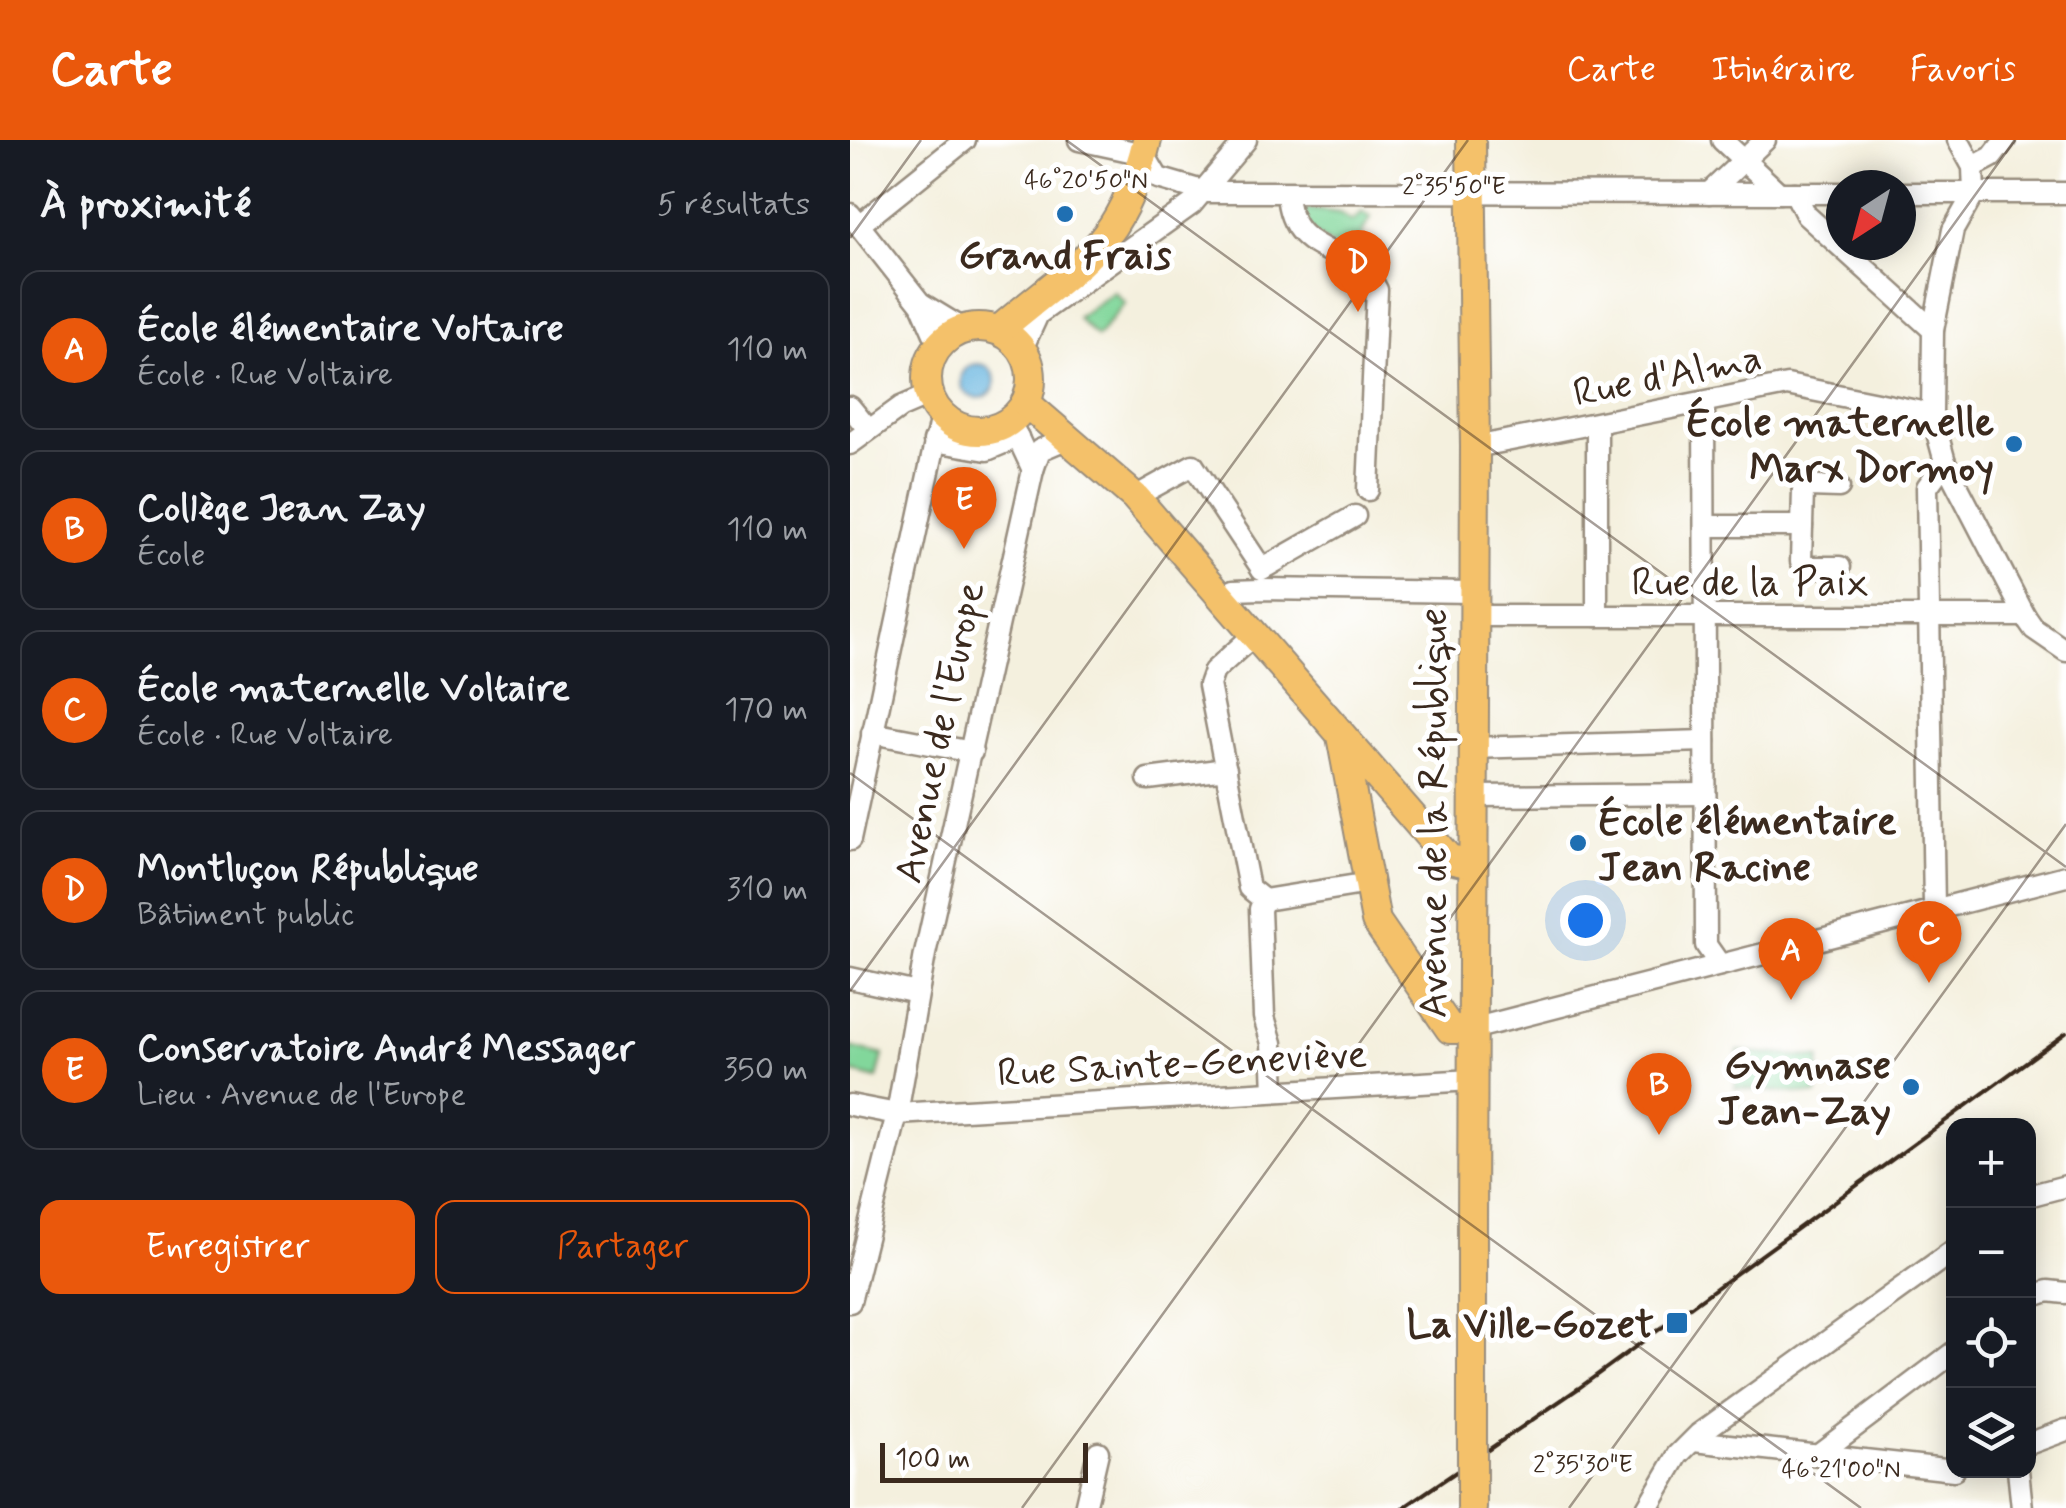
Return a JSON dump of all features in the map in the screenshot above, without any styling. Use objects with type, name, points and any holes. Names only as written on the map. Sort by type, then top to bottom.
[{"type":"main road","name":"Avenue de la République","points":[[1471,140],[1472,1497]]},
{"type":"main road","points":[[1146,147],[1129,203],[1114,229],[1086,260],[999,330],[951,337],[927,378],[935,417],[982,431],[1018,420],[1068,438],[1134,498],[1224,595],[1449,859],[1473,864]]},
{"type":"main road","points":[[999,330],[1022,349],[1032,375],[1018,420]]},
{"type":"main road","points":[[1341,734],[1376,921],[1450,1029],[1472,1029]]},
{"type":"street","points":[[951,337],[855,220],[964,140]]},
{"type":"street","points":[[1079,140],[1146,147],[1158,178],[1206,192],[1826,193]]},
{"type":"street","points":[[1022,349],[1038,314],[1206,192],[1246,140]]},
{"type":"street","points":[[1722,140],[1787,193],[1932,330]]},
{"type":"street","points":[[1710,193],[1765,140]]},
{"type":"street","points":[[1958,140],[1973,167],[1974,193],[1953,230],[1932,330],[1932,414],[1945,462],[2026,616],[2034,629],[2066,651]]},
{"type":"street","points":[[1973,167],[1992,157],[2005,140]]},
{"type":"street","points":[[1287,192],[1288,219],[1302,234],[1371,277],[1378,290],[1368,490]]},
{"type":"street","points":[[1916,193],[2066,193]]},
{"type":"street","name":"Rue d'Alma","points":[[1474,447],[1787,385],[1932,414]]},
{"type":"street","points":[[1704,402],[1706,945],[1720,965]]},
{"type":"street","points":[[850,408],[868,429]]},
{"type":"street","points":[[850,444],[868,429],[935,417],[850,840]]},
{"type":"street","points":[[1018,420],[1032,470]]},
{"type":"street","points":[[1597,424],[1597,616]]},
{"type":"street","points":[[1032,470],[1040,450],[1068,438]]},
{"type":"street","points":[[1934,907],[1928,487],[1945,462]]},
{"type":"street","points":[[1134,498],[1193,464],[1262,579]]},
{"type":"street","name":"Avenue de l'Europe","points":[[850,1302],[897,1114],[917,993],[1032,470]]},
{"type":"street","points":[[1839,487],[1808,486],[1803,490],[1801,561],[1808,567],[1840,567]]},
{"type":"street","points":[[1224,595],[1262,579],[1355,516]]},
{"type":"street","points":[[1705,526],[1802,526]]},
{"type":"street","name":"Rue de la Paix","points":[[1262,579],[1597,616],[2026,616]]},
{"type":"street","points":[[1256,633],[1214,671],[1210,685],[1260,910],[1263,1003],[1272,1042],[1274,1092]]},
{"type":"street","points":[[872,732],[972,752]]},
{"type":"street","points":[[1472,748],[1705,741]]},
{"type":"street","points":[[1148,779],[1226,770]]},
{"type":"street","points":[[1473,796],[1706,794]]},
{"type":"street","points":[[1472,1029],[2066,876]]},
{"type":"street","points":[[1256,894],[1369,883]]},
{"type":"street","points":[[850,978],[917,993]]},
{"type":"street","points":[[1472,1080],[1486,1099],[1485,1421],[1458,1434],[1462,1093],[1472,1080]]},
{"type":"street","name":"Rue Sainte-Geneviève","points":[[850,1105],[897,1114],[1472,1080]]},
{"type":"street","points":[[2036,1194],[2066,1186]]},
{"type":"street","points":[[1647,1508],[1678,1455],[1694,1441],[1741,1402],[1946,1256]]},
{"type":"street","points":[[2036,1295],[2048,1291],[2066,1293]]},
{"type":"street","points":[[1820,1453],[1946,1358]]},
{"type":"street","points":[[1736,1444],[1730,1425],[1741,1402]]},
{"type":"street","points":[[2036,1441],[2066,1430]]},
{"type":"street","points":[[1694,1441],[1946,1469]]},
{"type":"street","points":[[1085,1508],[1098,1452]]},
{"type":"street","points":[[2019,1478],[2022,1508]]},
{"type":"green space","points":[[1297,210],[1340,213],[1352,221],[1362,212],[1371,217],[1362,233],[1363,247],[1374,256],[1367,266],[1297,224]]},
{"type":"green space","points":[[1114,292],[1125,303],[1097,337],[1077,318]]},
{"type":"green space","points":[[850,1047],[883,1055],[877,1079],[850,1072]]},
{"type":"green space","points":[[1738,1051],[1820,1058],[1817,1095],[1735,1088]]},
{"type":"water","points":[[978,364],[990,369],[995,381],[990,393],[978,398],[966,393],[961,381],[966,369]]},
{"type":"railway","points":[[1403,1508],[1579,1388],[2066,1033]]},
{"type":"place","name":"Grand Frais","points":[[1065,214]]},
{"type":"place","name":"Montluçon République","points":[[1358,312]]},
{"type":"place","name":"École maternelle Marx Dormoy","points":[[2014,444]]},
{"type":"place","name":"Conservatoire André Messager","points":[[964,549]]},
{"type":"place","name":"École élémentaire Jean Racine","points":[[1578,843]]},
{"type":"place","name":"École maternelle Voltaire","points":[[1929,983]]},
{"type":"place","name":"École élémentaire Voltaire","points":[[1791,1000]]},
{"type":"place","name":"Gymnase Jean-Zay","points":[[1911,1087]]},
{"type":"place","name":"Collège Jean Zay","points":[[1659,1135]]},
{"type":"place","name":"La Ville-Gozet","points":[[1677,1323]]}]
